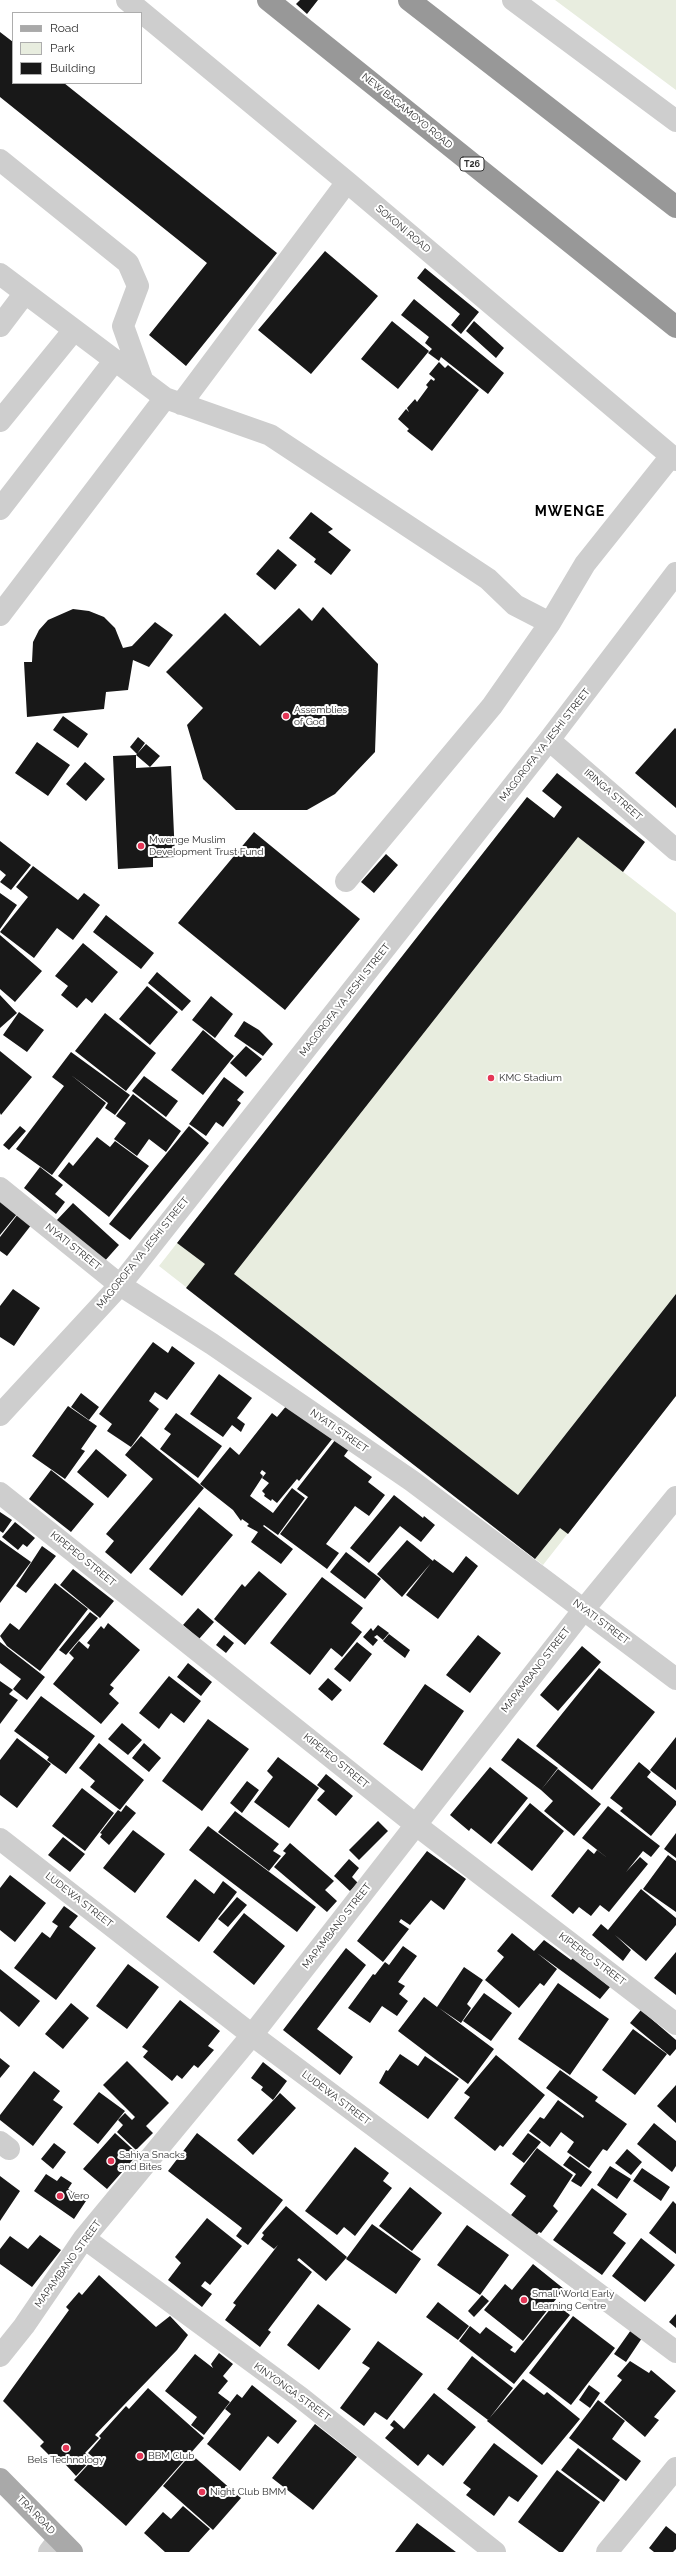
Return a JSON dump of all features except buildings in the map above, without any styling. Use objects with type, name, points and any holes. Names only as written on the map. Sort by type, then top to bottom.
[{"type":"highway","name":"NEW BAGAMOYO ROAD","points":[[268,0],[676,327]]},
{"type":"highway","points":[[409,0],[676,207]]},
{"type":"main road","name":"TRA ROAD","points":[[0,2479],[60,2548]]},
{"type":"street","name":"SOKONI ROAD","points":[[127,0],[142,12]]},
{"type":"street","points":[[513,0],[676,121]]},
{"type":"street","name":"SOKONI ROAD","points":[[142,12],[347,182],[674,458]]},
{"type":"street","points":[[0,160],[128,263],[138,286],[123,326],[142,379]]},
{"type":"street","points":[[0,615],[347,182]]},
{"type":"street","points":[[0,274],[74,330],[173,401],[270,435],[488,579],[515,605],[550,623]]},
{"type":"street","points":[[0,326],[25,293]]},
{"type":"street","points":[[0,421],[74,330]]},
{"type":"street","points":[[0,509],[115,360]]},
{"type":"street","points":[[346,881],[492,706],[550,623],[585,564],[674,458]]},
{"type":"street","name":"MAGOROFA YA JESHI STREET","points":[[0,1415],[120,1285],[549,740],[676,573]]},
{"type":"street","name":"IRINGA STREET","points":[[549,740],[676,850]]},
{"type":"street","name":"NYATI STREET","points":[[0,1188],[120,1285],[212,1344],[412,1481],[585,1608],[676,1679]]},
{"type":"street","name":"KIPEPEO STREET","points":[[0,1493],[416,1825],[676,2024]]},
{"type":"street","name":"MAPAMBANO STREET","points":[[0,2356],[24,2326],[84,2238],[252,2035],[585,1608],[676,1497]]},
{"type":"street","name":"LUDEWA STREET","points":[[0,1839],[252,2035],[676,2352]]},
{"type":"street","name":"KINYONGA STREET","points":[[84,2238],[300,2397],[495,2552]]},
{"type":"street","points":[[607,2552],[676,2468]]},
{"type":"green space","points":[[555,0],[676,0],[676,90]]},
{"type":"green space","name":"KMC Stadium","points":[[527,797],[676,913],[676,1396],[543,1565],[159,1266]]},
{"type":"place","name":"Assemblies of God","points":[[286,716]]},
{"type":"place","name":"Mwenge Muslim Development Trust Fund","points":[[141,846]]},
{"type":"place","name":"KMC Stadium","points":[[491,1078]]},
{"type":"place","name":"Sahiya Snacks and Bites","points":[[111,2161]]},
{"type":"place","name":"Vero","points":[[60,2196]]},
{"type":"place","name":"Small World Early Learning Centre","points":[[524,2300]]},
{"type":"place","name":"Bels Technology","points":[[66,2448]]},
{"type":"place","name":"BBM Club","points":[[140,2456]]},
{"type":"place","name":"Night Club BMM","points":[[202,2492]]},
{"type":"district","name":"MWENGE","points":[[570,512]]}]
